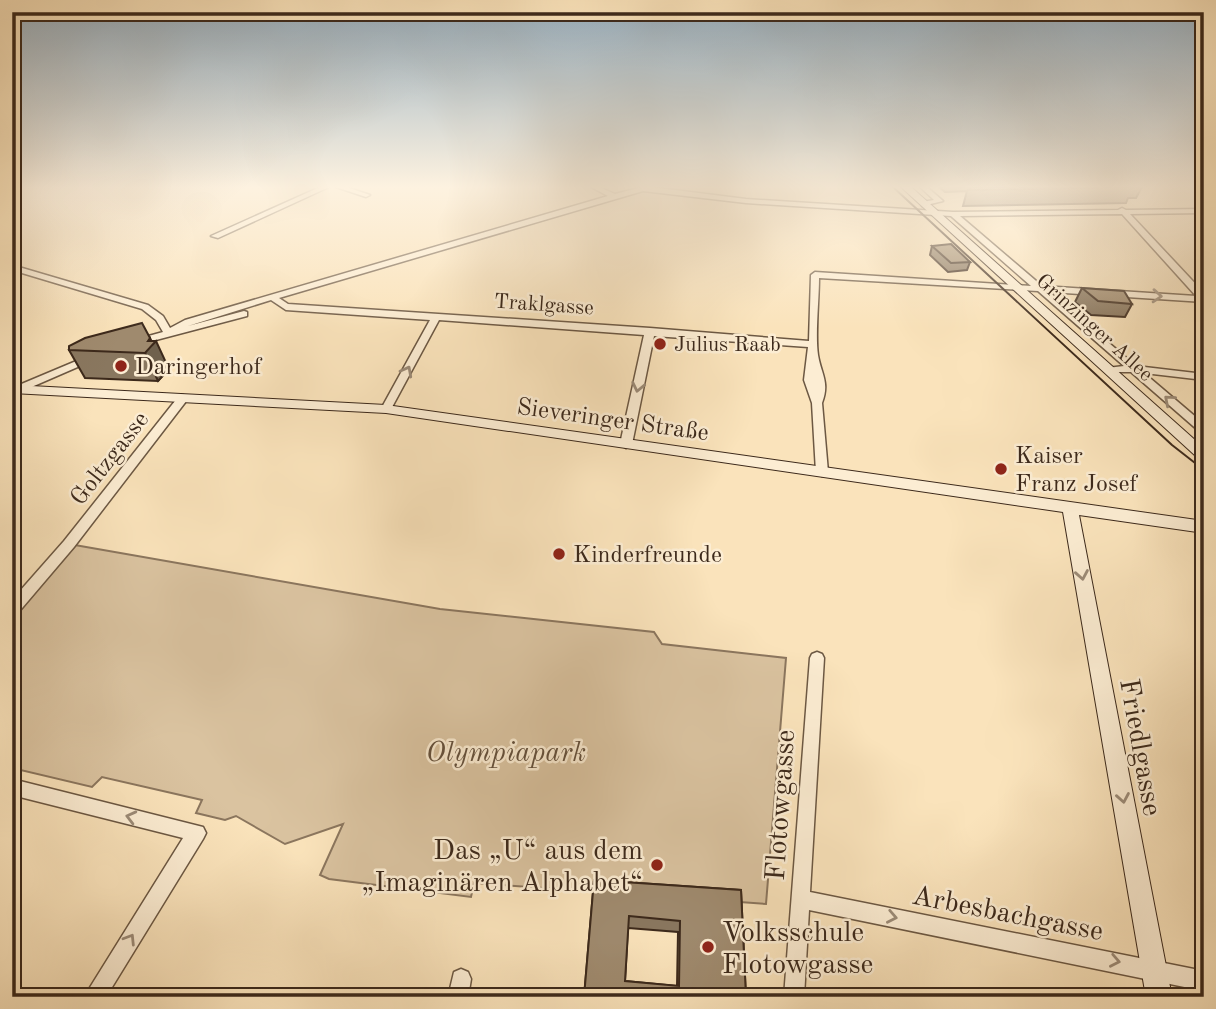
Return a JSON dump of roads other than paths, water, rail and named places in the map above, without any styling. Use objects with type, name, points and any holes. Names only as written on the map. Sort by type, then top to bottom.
[{"type":"main road","name":"Grinzinger Allee","points":[[958,234],[1204,456]]},
{"type":"main road","name":"Sieveringer Straße","points":[[14,389],[386,409],[1204,527]]},
{"type":"main road","name":"Friedlgasse","points":[[1070,508],[1159,997]]},
{"type":"street","points":[[215,236],[219,234]]},
{"type":"street","points":[[127,345],[258,310],[275,299],[491,234]]},
{"type":"street","name":"Grinzinger Allee","points":[[976,234],[1204,430]]},
{"type":"street","points":[[1144,234],[1204,299]]},
{"type":"street","points":[[12,267],[145,307],[160,317],[168,333]]},
{"type":"street","points":[[822,472],[817,403],[811,394],[808,365],[813,357],[815,275],[1204,299]]},
{"type":"street","name":"Traklgasse","points":[[275,299],[286,307],[813,344]]},
{"type":"street","points":[[386,409],[436,317]]},
{"type":"street","points":[[626,444],[650,331]]},
{"type":"street","points":[[14,389],[101,354]]},
{"type":"street","points":[[1111,370],[1134,369],[1204,377]]},
{"type":"street","name":"Goltzgasse","points":[[12,610],[69,544],[183,398]]},
{"type":"street","name":"Flotowgasse","points":[[794,997],[817,658]]},
{"type":"street","points":[[12,787],[197,833],[94,997]]},
{"type":"street","name":"Arbesbachgasse","points":[[800,899],[1204,981]]},
{"type":"tram line","points":[[944,234],[1172,445],[1204,470]]},
{"type":"place","name":"Julius Raab","points":[[660,344]]},
{"type":"place","name":"Daringerhof","points":[[121,366]]},
{"type":"place","name":"Kaiser Franz Josef","points":[[1001,469]]},
{"type":"place","name":"Kinderfreunde","points":[[559,554]]},
{"type":"place","name":"Das „U“ aus dem „Imaginären Alphabet“","points":[[657,865]]},
{"type":"place","name":"Volksschule Flotowgasse","points":[[708,947]]},
{"type":"park label","name":"Olympiapark","points":[[506,751]]}]
